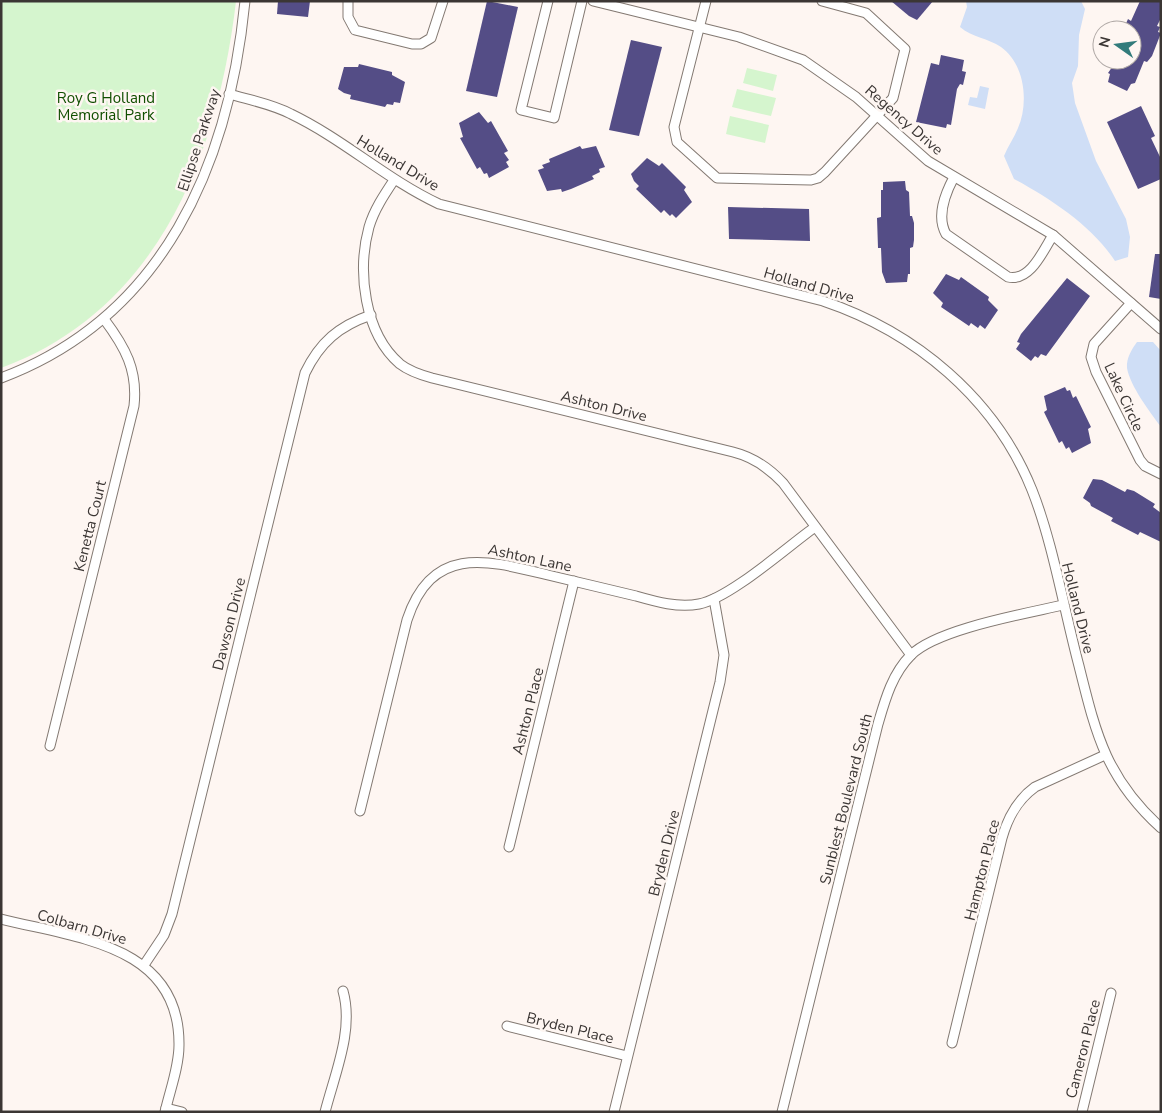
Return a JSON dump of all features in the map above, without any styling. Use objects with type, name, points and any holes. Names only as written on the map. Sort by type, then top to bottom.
[{"type":"street","name":"Ellipse Parkway","points":[[1,378],[42,360],[74,342],[104,319],[141,282],[181,225],[210,160],[229,94],[239,49],[245,1]]},
{"type":"street","points":[[348,1],[348,17],[356,30],[421,44],[430,38],[443,1]]},
{"type":"street","points":[[548,1],[521,110],[554,118],[582,1]]},
{"type":"street","name":"Regency Drive","points":[[593,1],[757,42],[803,60],[830,76],[928,162],[1054,235],[1161,329]]},
{"type":"street","points":[[706,1],[674,127],[674,135],[677,142],[717,178],[811,180],[818,178],[893,98],[904,49],[866,13],[822,1]]},
{"type":"street","name":"Holland Drive","points":[[229,94],[277,108],[302,120],[394,180],[425,197],[452,208],[823,301],[847,309],[897,335],[943,367],[976,401],[1006,440],[1032,490],[1040,513],[1096,731],[1104,755],[1128,794],[1161,828]]},
{"type":"street","points":[[954,177],[943,200],[943,228],[946,234],[1008,277],[1015,279],[1027,273],[1054,235]]},
{"type":"street","name":"Ashton Drive","points":[[394,180],[374,212],[365,246],[364,278],[371,315],[377,334],[386,348],[399,362],[416,373],[747,457],[777,476],[911,655]]},
{"type":"street","name":"Lake Circle","points":[[1131,303],[1094,344],[1091,357],[1096,372],[1140,460],[1145,466],[1161,474]]},
{"type":"street","name":"Dawson Drive","points":[[144,965],[164,935],[172,914],[305,373],[313,357],[331,336],[347,324],[371,315]]},
{"type":"street","name":"Kenetta Court","points":[[50,746],[134,406],[134,375],[130,360],[123,345],[104,319]]},
{"type":"street","name":"Ashton Lane","points":[[360,811],[407,620],[413,604],[424,586],[438,574],[451,567],[480,561],[501,563],[679,606],[714,599],[815,527]]},
{"type":"street","name":"Ashton Place","points":[[509,847],[574,581]]},
{"type":"street","name":"Bryden Drive","points":[[614,1112],[720,682],[724,655],[714,599]]},
{"type":"street","name":"Sunblest Boulevard South","points":[[782,1112],[884,704],[895,677],[911,655],[928,643],[945,635],[1063,605]]},
{"type":"street","name":"Hampton Place","points":[[952,1043],[1002,838],[1012,812],[1035,787],[1104,755]]},
{"type":"street","name":"Colbarn Drive","points":[[1,919],[108,946],[144,965],[170,999],[178,1024],[178,1057],[166,1110]]},
{"type":"street","points":[[325,1112],[347,1024],[347,1005],[343,991]]},
{"type":"street","name":"Cameron Place","points":[[1082,1112],[1111,993]]},
{"type":"street","name":"Bryden Place","points":[[507,1026],[627,1056]]},
{"type":"street","points":[[166,1110],[182,1112]]},
{"type":"green space","name":"Roy G Holland Memorial Park","points":[[1,1],[236,1],[227,59],[214,115],[195,170],[171,220],[140,267],[101,308],[55,342],[1,368]]},
{"type":"green space","points":[[747,68],[777,75],[773,91],[743,83]]},
{"type":"green space","points":[[737,89],[776,98],[771,116],[732,107]]},
{"type":"green space","points":[[730,116],[769,125],[765,143],[726,134]]},
{"type":"water","points":[[966,1],[1081,1],[1085,9],[1079,35],[1078,66],[1072,83],[1075,103],[1096,161],[1126,219],[1130,237],[1128,257],[1115,261],[1095,236],[1070,214],[1014,179],[1004,156],[1021,118],[1024,96],[1023,85],[1020,74],[1009,54],[1001,47],[970,34],[960,27],[967,7]]},
{"type":"water","points":[[980,86],[989,88],[985,109],[968,105],[970,97],[977,98]]},
{"type":"water","points":[[1137,342],[1153,342],[1161,351],[1161,427],[1141,399],[1132,383],[1127,368],[1127,361]]},
{"type":"building","points":[[278,1],[310,1],[308,17],[277,14]]},
{"type":"building","points":[[487,1],[518,7],[497,97],[466,91]]},
{"type":"building","points":[[891,1],[933,1],[917,20]]},
{"type":"building","points":[[1140,1],[1161,1],[1161,18],[1157,26],[1160,27],[1158,32],[1161,33],[1152,56],[1147,62],[1144,61],[1142,66],[1142,20],[1131,20]]},
{"type":"building","points":[[631,40],[662,47],[639,136],[609,130]]},
{"type":"building","points":[[941,55],[964,60],[962,71],[966,72],[963,85],[960,84],[957,89],[951,125],[947,124],[946,128],[916,122],[931,63],[939,65]]},
{"type":"building","points":[[359,64],[392,72],[392,75],[405,82],[400,103],[394,102],[393,105],[387,104],[385,107],[350,99],[351,95],[338,89],[344,67],[358,67]]},
{"type":"building","points":[[1110,70],[1140,70],[1135,83],[1131,84],[1127,91],[1108,82],[1110,74],[1108,73]]},
{"type":"building","points":[[1141,106],[1155,136],[1151,138],[1161,159],[1161,179],[1138,189],[1107,122]]},
{"type":"building","points":[[479,112],[488,123],[491,121],[508,151],[504,153],[509,160],[506,162],[509,167],[489,178],[487,173],[484,174],[480,167],[477,169],[460,138],[463,137],[459,123]]},
{"type":"building","points":[[580,146],[582,149],[596,146],[605,167],[599,169],[600,172],[592,176],[594,179],[571,189],[562,192],[561,189],[547,191],[538,170],[544,168],[542,165],[550,162],[549,159]]},
{"type":"building","points":[[647,158],[659,166],[662,163],[686,187],[684,190],[692,202],[676,218],[672,214],[670,216],[664,210],[661,213],[636,189],[639,186],[631,174]]},
{"type":"building","points":[[905,181],[906,190],[909,192],[910,216],[912,216],[914,223],[913,247],[910,248],[910,274],[908,274],[907,282],[886,283],[882,272],[881,248],[878,248],[877,218],[881,217],[881,190],[883,190],[883,182]]},
{"type":"building","points":[[728,207],[809,209],[810,241],[729,239]]},
{"type":"building","points":[[1155,254],[1161,254],[1161,299],[1149,297]]},
{"type":"building","points":[[946,274],[959,280],[961,277],[989,297],[988,300],[998,310],[985,329],[980,325],[978,328],[971,323],[969,326],[941,307],[943,303],[933,293]]},
{"type":"building","points":[[1067,278],[1090,296],[1046,356],[1041,354],[1038,358],[1035,356],[1031,361],[1016,349],[1020,343],[1017,342],[1021,334]]},
{"type":"building","points":[[1065,387],[1067,391],[1070,390],[1073,398],[1076,396],[1091,427],[1088,429],[1091,443],[1072,453],[1069,447],[1066,449],[1062,441],[1059,443],[1044,412],[1047,410],[1044,396]]},
{"type":"building","points":[[1093,479],[1102,480],[1125,492],[1127,489],[1134,491],[1155,504],[1153,507],[1161,513],[1161,542],[1140,532],[1138,535],[1111,521],[1113,518],[1091,506],[1083,498]]}]
